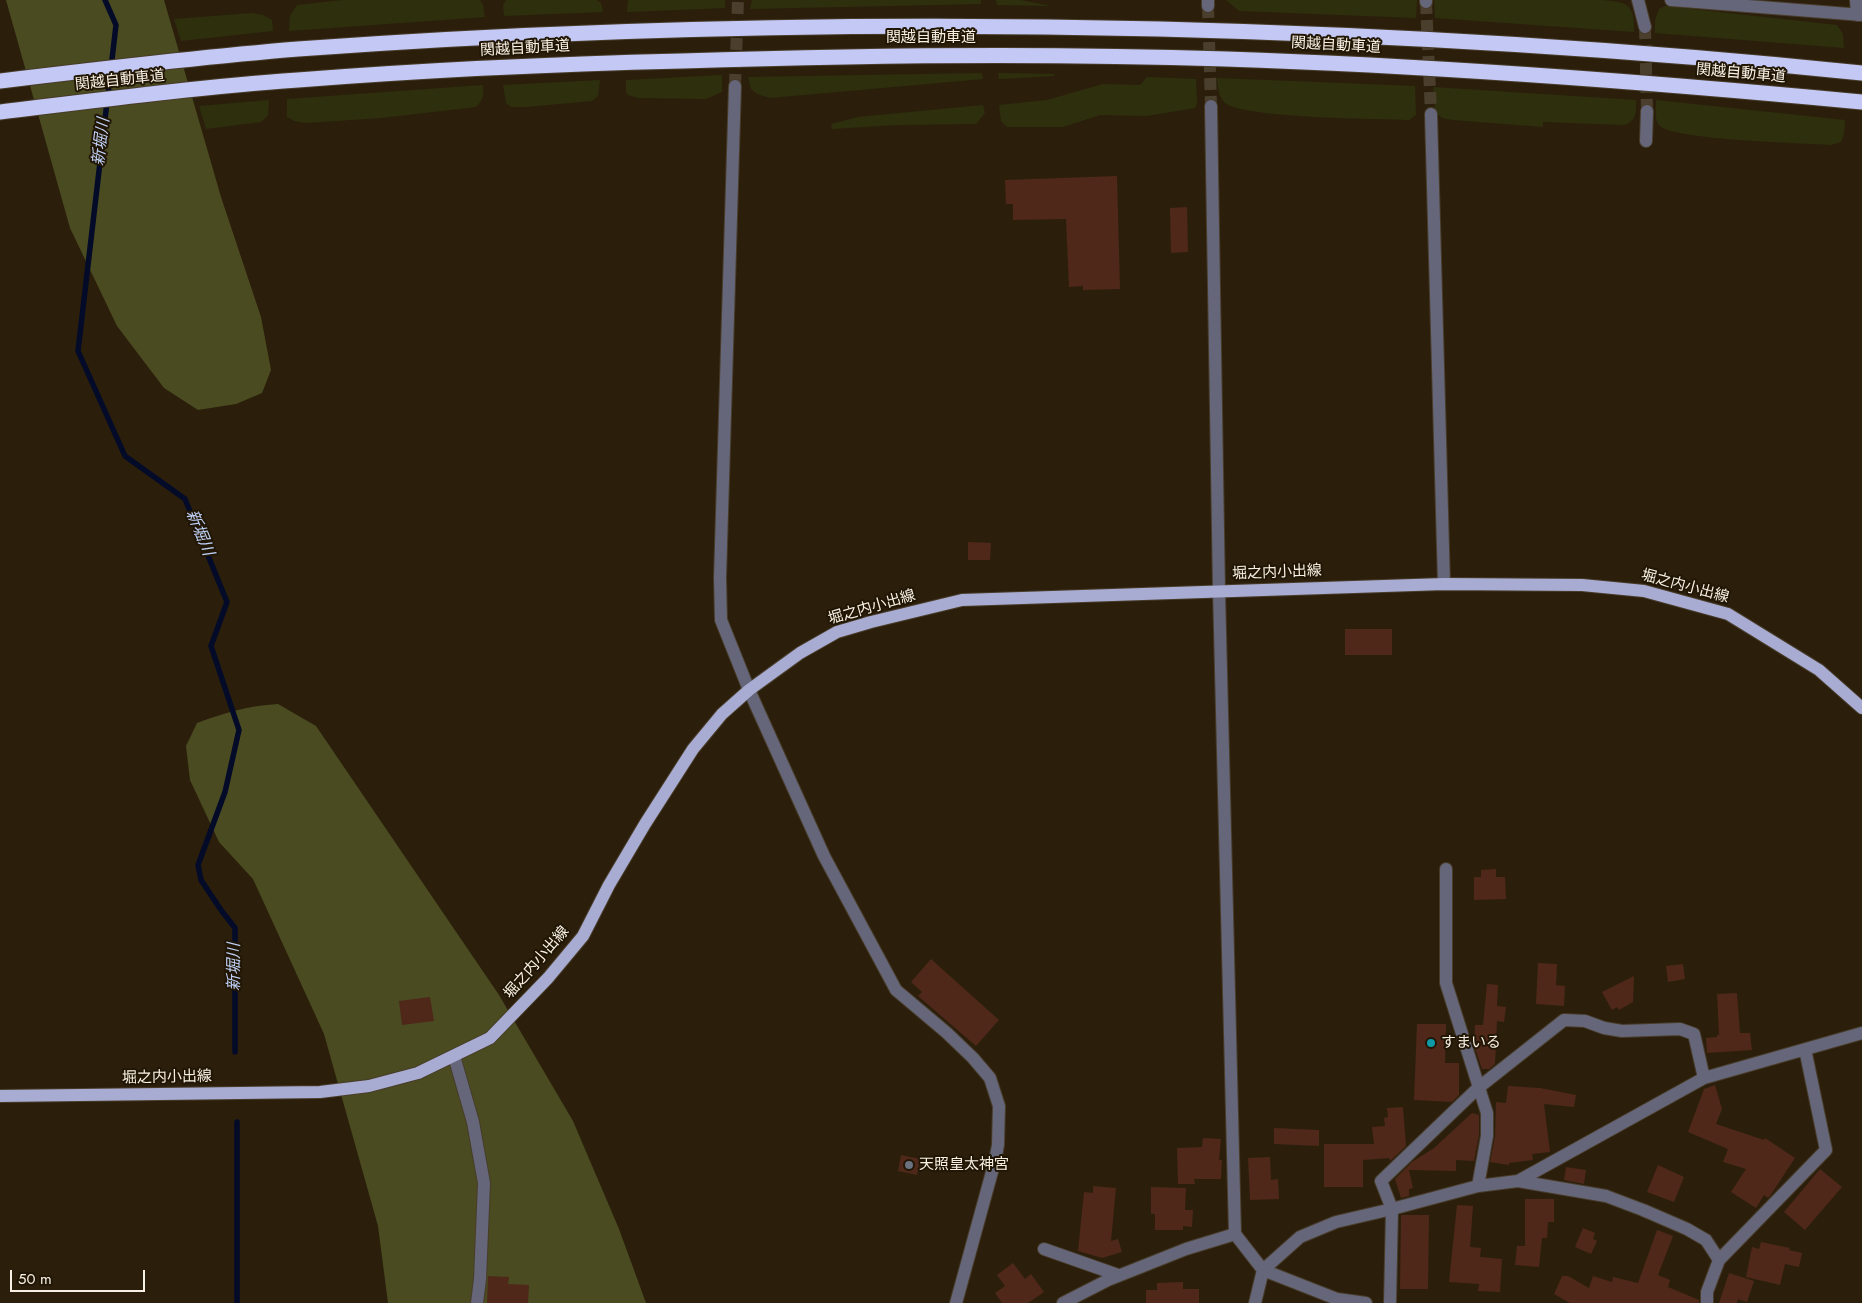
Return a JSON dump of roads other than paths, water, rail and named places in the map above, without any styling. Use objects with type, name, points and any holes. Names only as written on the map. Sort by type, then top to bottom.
[{"type":"highway","name":"関越自動車道","points":[[0,81],[130,65],[295,50],[452,39],[602,32],[919,26],[1061,27],[1392,36],[1686,56],[1862,73]]},
{"type":"highway","name":"関越自動車道","points":[[0,112],[296,80],[475,69],[762,58],[1059,55],[1228,59],[1530,74],[1862,102]]},
{"type":"main road","name":"堀之内小出線","points":[[0,1096],[320,1092],[369,1086],[418,1073],[490,1038],[548,978],[583,936],[609,885],[693,749],[722,714],[749,690],[800,653],[837,632],[962,600],[1444,584],[1582,585],[1644,591],[1728,614],[1819,670],[1862,708]]},
{"type":"street","points":[[1638,0],[1645,27]]},
{"type":"street","points":[[1671,0],[1860,15],[1856,0]]},
{"type":"street","points":[[736,86],[720,578],[721,620],[749,690],[824,856],[896,990],[947,1033],[990,1078],[999,1106],[998,1145],[956,1303]]},
{"type":"street","points":[[1211,106],[1219,591],[1235,1234],[1263,1270],[1337,1299],[1366,1303]]},
{"type":"street","points":[[1646,141],[1647,111]]},
{"type":"street","points":[[1430,114],[1444,584]]},
{"type":"street","points":[[1446,869],[1446,983],[1487,1113],[1487,1136],[1478,1186]]},
{"type":"street","points":[[1390,1303],[1392,1209],[1381,1181],[1478,1088],[1564,1020],[1585,1021],[1604,1028],[1622,1031],[1680,1028],[1694,1034],[1704,1078]]},
{"type":"street","points":[[1518,1181],[1704,1078],[1862,1033]]},
{"type":"street","points":[[1707,1303],[1707,1292],[1719,1260],[1826,1150],[1805,1049]]},
{"type":"street","points":[[454,1056],[473,1122],[484,1183],[478,1303]]},
{"type":"street","points":[[1255,1303],[1263,1270],[1300,1237],[1336,1222],[1478,1186],[1518,1181],[1606,1196],[1643,1210],[1687,1229],[1706,1240],[1719,1260]]},
{"type":"street","points":[[1063,1303],[1118,1276],[1186,1249],[1235,1234]]},
{"type":"street","points":[[1044,1249],[1118,1276]]},
{"type":"waterway","name":"新堀川","points":[[105,0],[116,25],[78,351],[125,456],[185,499],[227,602],[211,646],[239,730],[225,792],[198,865],[201,880],[235,928],[235,1052]]},
{"type":"waterway","name":"新堀川","points":[[237,1122],[237,1303]]},
{"type":"tunnel","points":[[735,86],[738,0]]},
{"type":"tunnel","points":[[1426,2],[1431,114]]},
{"type":"tunnel","points":[[1208,6],[1211,106]]},
{"type":"tunnel","points":[[1645,27],[1647,111]]},
{"type":"place","name":"すまいる","points":[[1431,1043]]},
{"type":"place","name":"天照皇太神宮","points":[[909,1165]]}]
